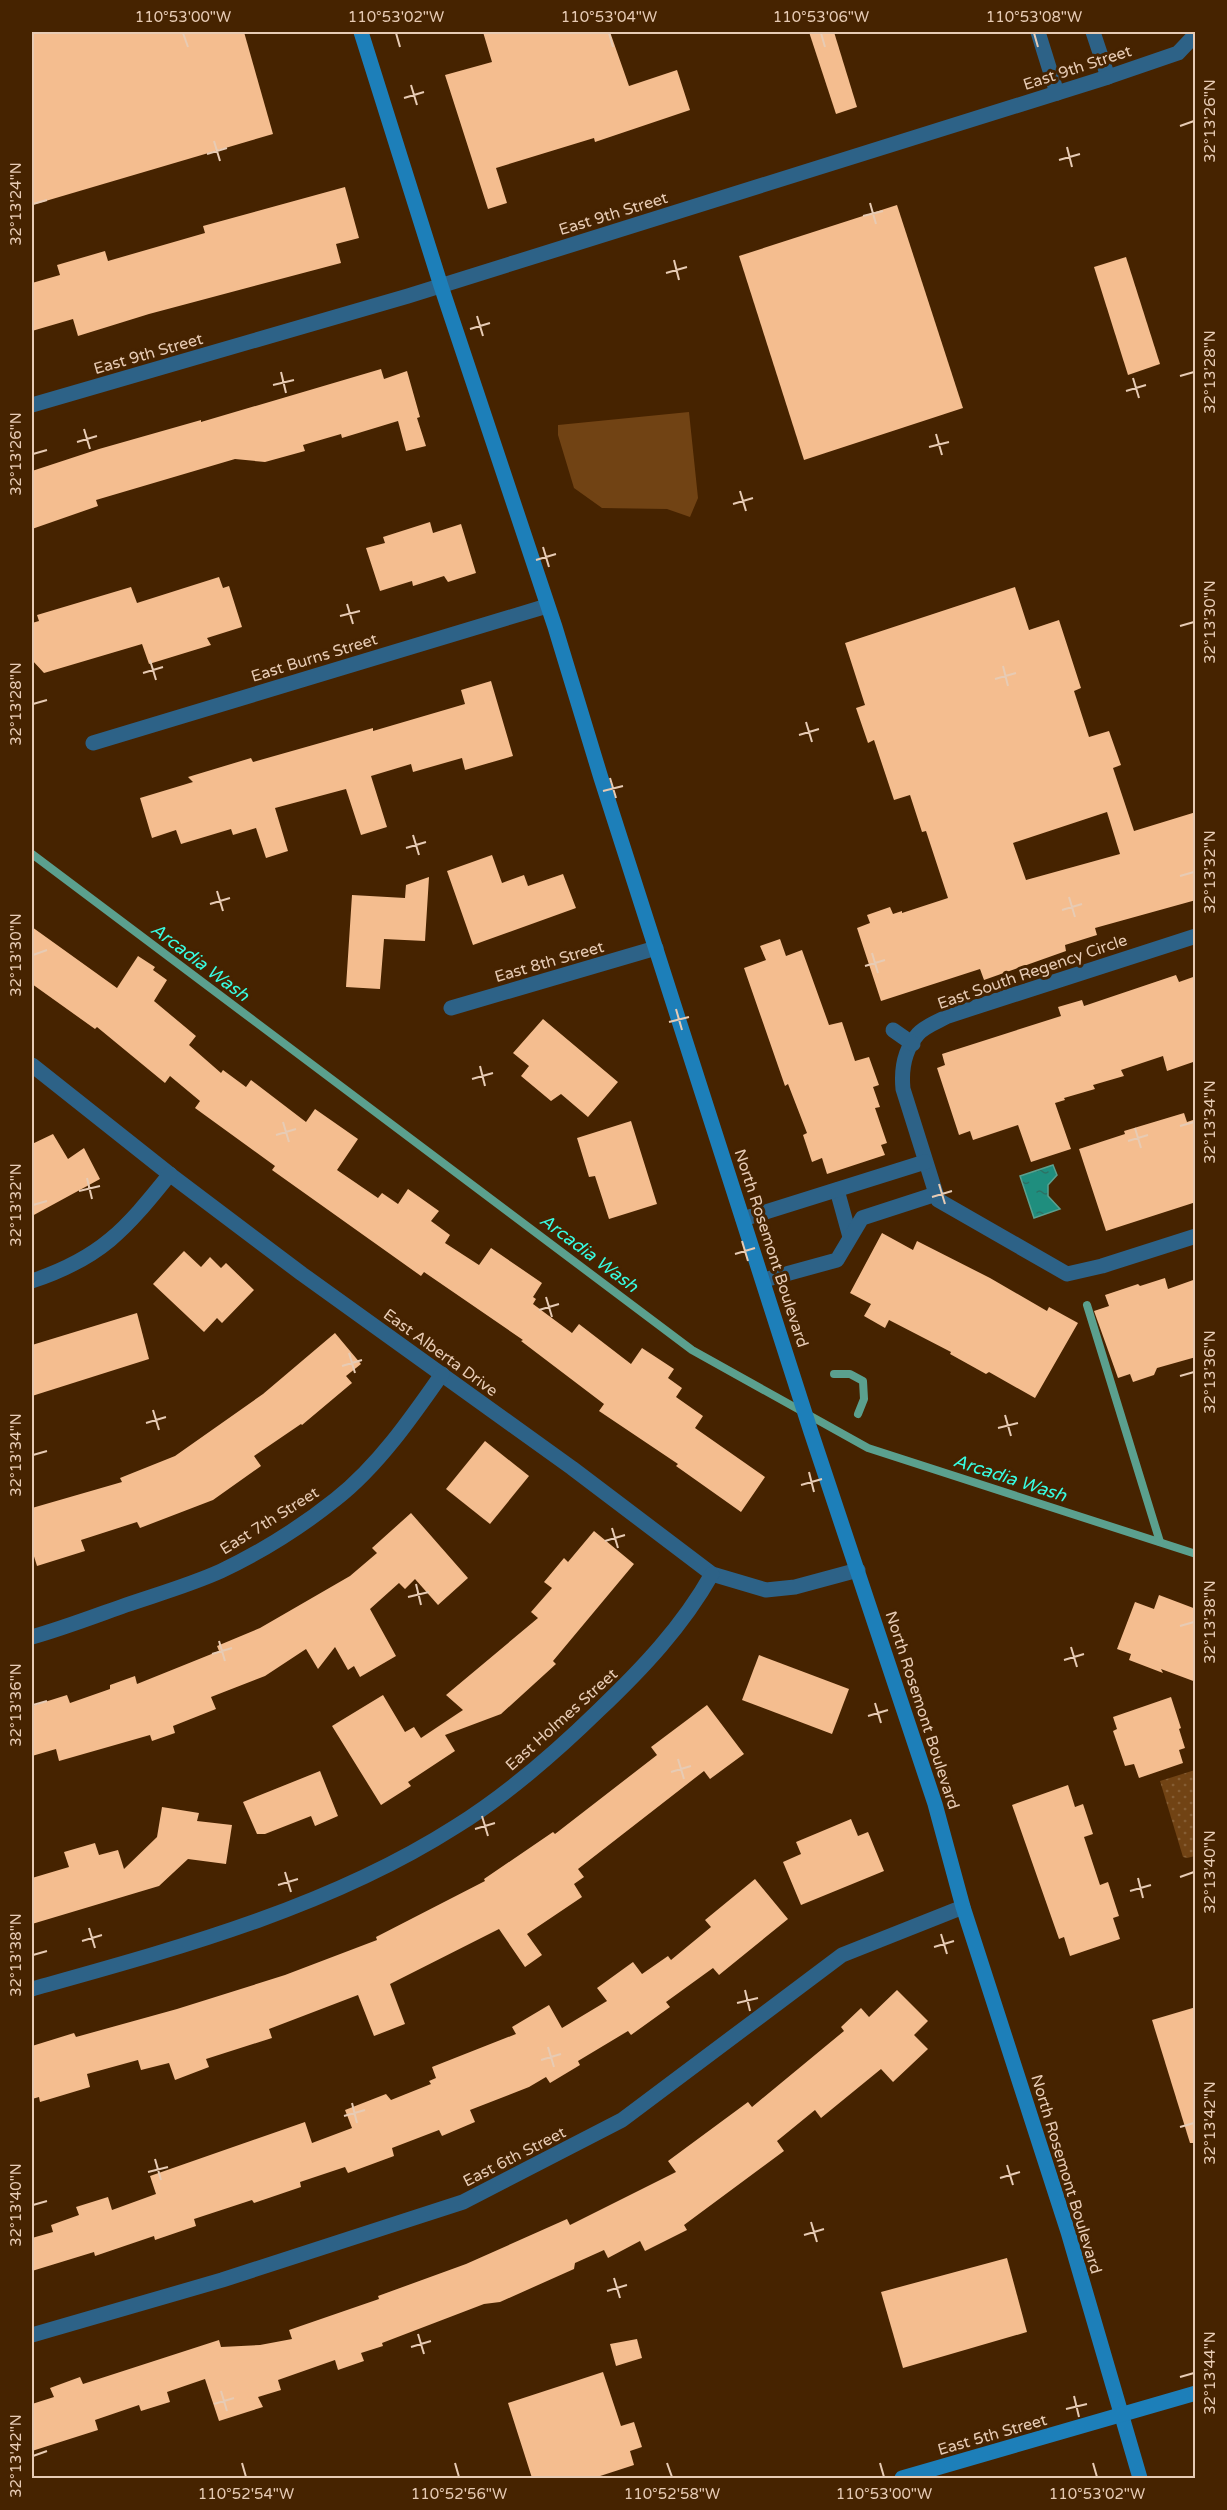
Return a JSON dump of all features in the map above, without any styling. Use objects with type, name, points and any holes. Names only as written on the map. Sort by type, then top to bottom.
[{"type":"street","name":"North Rosemont Boulevard","points":[[361,32],[441,286],[547,606],[795,1376],[811,1432],[935,1804],[963,1907],[1068,2232],[1140,2478]]},
{"type":"street","points":[[1038,32],[1057,93]]},
{"type":"street","points":[[1093,32],[1108,77]]},
{"type":"street","name":"East 9th Street","points":[[32,405],[441,286],[1108,77],[1179,53],[1196,34]]},
{"type":"street","name":"East Burns Street","points":[[93,743],[547,606]]},
{"type":"street","name":"East South Regency Circle","points":[[936,1194],[903,1089],[901,1074],[904,1059],[919,1033],[948,1016],[1196,936]]},
{"type":"street","name":"East 8th Street","points":[[451,1008],[656,948]]},
{"type":"street","points":[[893,1030],[913,1044]]},
{"type":"street","name":"East Alberta Drive","points":[[32,1065],[170,1174],[572,1468],[712,1574],[766,1590],[795,1587],[858,1570]]},
{"type":"street","points":[[743,1219],[925,1162]]},
{"type":"street","points":[[32,1281],[60,1272],[109,1242],[132,1221],[170,1174]]},
{"type":"street","points":[[837,1190],[850,1237]]},
{"type":"street","points":[[764,1280],[837,1260],[862,1218],[936,1194],[938,1200],[1067,1274],[1102,1266],[1196,1236]]},
{"type":"street","name":"East 7th Street","points":[[32,1637],[70,1626],[191,1583],[241,1562],[275,1541],[337,1498],[361,1476],[442,1374]]},
{"type":"street","name":"East Holmes Street","points":[[32,1989],[152,1956],[323,1894],[369,1875],[454,1828],[495,1800],[559,1750],[629,1683],[688,1613],[712,1574]]},
{"type":"street","name":"East 6th Street","points":[[32,2335],[222,2280],[463,2202],[622,2120],[842,1955],[963,1907]]},
{"type":"street","name":"East 5th Street","points":[[903,2478],[1196,2393]]},
{"type":"shaded area","points":[[689,412],[698,498],[690,517],[667,509],[602,508],[574,488],[558,435],[558,425]]},
{"type":"shaded area","points":[[1195,1770],[1195,1856],[1187,1858],[1183,1857],[1160,1781]]},
{"type":"water","points":[[1053,1165],[1057,1175],[1048,1185],[1048,1196],[1060,1209],[1034,1218],[1020,1176]]},
{"type":"building","points":[[32,32],[244,32],[273,134],[32,205]]},
{"type":"building","points":[[483,32],[610,32],[629,86],[677,70],[690,110],[595,142],[594,138],[496,168],[507,203],[488,209],[445,75],[492,62]]},
{"type":"building","points":[[809,32],[834,32],[857,107],[836,114]]},
{"type":"building","points":[[345,187],[359,238],[336,244],[341,263],[149,314],[78,336],[73,319],[32,331],[32,283],[60,275],[57,265],[105,251],[108,261],[205,233],[203,226]]},
{"type":"building","points":[[897,205],[963,408],[804,460],[739,256]]},
{"type":"building","points":[[1126,257],[1160,364],[1128,375],[1094,267]]},
{"type":"building","points":[[381,369],[384,379],[407,371],[420,417],[417,418],[426,446],[406,451],[398,421],[342,438],[341,434],[303,445],[305,451],[265,462],[235,459],[96,500],[98,506],[32,529],[32,471],[99,449],[201,420],[201,422]]},
{"type":"building","points":[[430,522],[433,533],[461,524],[476,573],[448,582],[444,576],[413,586],[412,581],[380,591],[366,548],[385,543],[383,537]]},
{"type":"building","points":[[219,577],[223,588],[229,586],[242,627],[207,638],[211,645],[149,664],[142,644],[44,673],[32,660],[32,623],[39,621],[37,615],[131,587],[137,603]]},
{"type":"building","points":[[1015,587],[1029,630],[1059,620],[1081,688],[1074,691],[1089,737],[1109,731],[1121,765],[1113,768],[1134,831],[1196,812],[1196,900],[1095,928],[1097,935],[1065,945],[1066,951],[984,980],[980,969],[881,1001],[857,928],[870,923],[867,915],[890,907],[893,914],[902,911],[902,913],[948,898],[926,831],[922,832],[910,795],[894,800],[874,740],[868,743],[856,708],[865,705],[845,643]],"holes":[[[1107,812],[1120,854],[1026,880],[1013,843]]]},
{"type":"building","points":[[491,681],[513,756],[465,770],[462,758],[413,772],[411,764],[371,776],[387,827],[361,835],[346,789],[275,808],[288,851],[266,858],[256,828],[233,835],[231,829],[181,844],[176,830],[152,838],[140,798],[193,782],[188,777],[251,758],[253,762],[465,704],[461,690]]},
{"type":"building","points":[[492,855],[502,883],[524,875],[528,886],[563,874],[576,908],[473,945],[447,871]]},
{"type":"building","points":[[429,877],[425,941],[384,939],[380,989],[346,987],[352,895],[405,898],[406,885]]},
{"type":"building","points":[[32,927],[117,988],[138,956],[155,967],[153,970],[167,980],[154,1001],[196,1036],[189,1045],[221,1073],[223,1070],[246,1087],[251,1080],[306,1122],[315,1109],[358,1139],[337,1170],[378,1198],[382,1193],[398,1204],[408,1189],[439,1211],[431,1221],[450,1235],[445,1243],[479,1265],[491,1248],[542,1283],[533,1297],[536,1299],[533,1304],[572,1333],[579,1324],[631,1364],[642,1348],[674,1369],[668,1378],[682,1388],[676,1397],[703,1416],[695,1428],[765,1477],[741,1512],[676,1466],[678,1464],[599,1411],[604,1404],[521,1341],[523,1340],[424,1272],[421,1276],[272,1170],[275,1166],[195,1108],[200,1101],[170,1076],[165,1083],[97,1027],[95,1029],[32,984]]},
{"type":"building","points":[[780,939],[786,956],[802,950],[829,1025],[842,1022],[855,1061],[869,1057],[879,1085],[873,1087],[880,1107],[875,1108],[887,1143],[881,1145],[885,1155],[827,1174],[822,1158],[812,1162],[803,1135],[807,1133],[788,1084],[785,1086],[744,968],[766,960],[760,946]]},
{"type":"building","points":[[1176,975],[1179,982],[1196,976],[1196,1061],[1167,1071],[1163,1056],[1121,1070],[1124,1076],[1093,1085],[1095,1089],[1055,1103],[1071,1149],[1031,1162],[1018,1125],[973,1140],[970,1131],[959,1135],[937,1068],[945,1065],[942,1054],[1061,1016],[1058,1007],[1082,1000],[1084,1006]]},
{"type":"building","points":[[543,1019],[618,1082],[588,1117],[561,1094],[551,1101],[521,1076],[529,1066],[513,1053]]},
{"type":"building","points":[[1184,1113],[1187,1122],[1196,1119],[1196,1202],[1106,1231],[1079,1149],[1125,1134],[1124,1131]]},
{"type":"building","points":[[631,1121],[657,1204],[609,1219],[595,1176],[589,1177],[577,1138]]},
{"type":"building","points":[[53,1134],[68,1159],[84,1148],[100,1179],[32,1216],[32,1144]]},
{"type":"building","points":[[882,1233],[913,1250],[917,1241],[990,1278],[1047,1311],[1049,1307],[1078,1323],[1035,1398],[989,1372],[986,1374],[950,1354],[951,1352],[889,1320],[885,1328],[864,1316],[871,1304],[850,1293]]},
{"type":"building","points":[[184,1251],[201,1267],[210,1257],[221,1268],[226,1263],[254,1290],[222,1323],[217,1318],[204,1332],[153,1284]]},
{"type":"building","points":[[1165,1278],[1168,1289],[1196,1279],[1196,1357],[1157,1368],[1154,1375],[1133,1382],[1130,1374],[1118,1378],[1094,1311],[1109,1306],[1105,1295]]},
{"type":"building","points":[[137,1313],[149,1359],[32,1396],[32,1345]]},
{"type":"building","points":[[335,1333],[361,1364],[346,1376],[352,1383],[302,1425],[254,1456],[261,1466],[213,1500],[140,1528],[137,1522],[81,1540],[85,1551],[37,1566],[32,1550],[32,1508],[122,1482],[120,1478],[175,1456],[263,1394]]},
{"type":"building","points":[[485,1441],[529,1476],[490,1524],[446,1489]]},
{"type":"building","points":[[411,1513],[468,1578],[438,1605],[415,1579],[405,1589],[399,1583],[370,1609],[396,1656],[360,1677],[354,1666],[348,1670],[335,1647],[318,1669],[306,1649],[265,1676],[211,1697],[216,1709],[173,1726],[175,1733],[152,1741],[150,1735],[59,1761],[56,1749],[32,1756],[32,1706],[67,1695],[70,1703],[110,1689],[110,1685],[135,1676],[137,1684],[219,1651],[217,1646],[260,1628],[350,1576],[377,1553],[372,1548]]},
{"type":"building","points":[[594,1531],[634,1564],[553,1661],[556,1664],[501,1714],[445,1735],[455,1751],[408,1782],[411,1786],[381,1805],[332,1726],[383,1695],[405,1732],[414,1727],[421,1738],[463,1710],[446,1695],[538,1618],[531,1612],[552,1588],[544,1582],[564,1558],[568,1562]]},
{"type":"building","points":[[1159,1595],[1196,1609],[1196,1682],[1129,1660],[1131,1654],[1117,1649],[1135,1602],[1154,1609]]},
{"type":"building","points":[[759,1655],[849,1689],[832,1734],[742,1700]]},
{"type":"building","points":[[1171,1697],[1185,1748],[1179,1750],[1183,1763],[1139,1778],[1134,1764],[1125,1766],[1113,1731],[1117,1729],[1113,1717]]},
{"type":"building","points":[[707,1705],[744,1754],[710,1779],[704,1771],[578,1869],[584,1877],[574,1884],[582,1897],[527,1934],[542,1955],[525,1967],[499,1929],[390,1984],[405,2024],[374,2036],[358,1995],[269,2029],[272,2038],[206,2059],[209,2067],[175,2080],[169,2063],[141,2070],[138,2060],[87,2074],[90,2087],[40,2102],[39,2097],[32,2099],[32,2046],[74,2033],[76,2037],[177,2009],[285,1975],[377,1940],[376,1937],[485,1881],[484,1879],[553,1832],[555,1834],[657,1755],[651,1747]]},
{"type":"building","points":[[320,1771],[338,1816],[315,1826],[311,1816],[265,1834],[257,1834],[243,1802]]},
{"type":"building","points":[[1068,1785],[1075,1807],[1083,1804],[1093,1834],[1084,1837],[1100,1885],[1108,1882],[1119,1916],[1113,1918],[1120,1939],[1070,1956],[1064,1937],[1059,1939],[1012,1805]]},
{"type":"building","points":[[162,1807],[199,1813],[197,1821],[232,1825],[226,1864],[188,1859],[159,1886],[32,1924],[32,1878],[69,1867],[64,1852],[95,1843],[99,1855],[118,1850],[124,1869],[157,1837]]},
{"type":"building","points":[[851,1819],[858,1836],[868,1832],[884,1871],[801,1905],[783,1862],[801,1854],[796,1842]]},
{"type":"building","points":[[755,1879],[788,1919],[719,1975],[713,1968],[666,2002],[670,2007],[631,2035],[628,2031],[578,2061],[580,2065],[550,2083],[546,2077],[529,2087],[470,2110],[475,2122],[442,2136],[439,2130],[392,2148],[394,2156],[348,2173],[345,2167],[300,2182],[301,2187],[254,2203],[252,2200],[194,2219],[196,2226],[155,2240],[154,2236],[95,2256],[94,2252],[32,2271],[32,2238],[53,2232],[51,2225],[79,2215],[76,2207],[108,2197],[112,2210],[156,2194],[150,2176],[305,2122],[312,2143],[352,2128],[345,2110],[386,2094],[391,2100],[431,2084],[429,2081],[436,2078],[432,2067],[516,2034],[512,2027],[549,2005],[562,2028],[607,2001],[597,1988],[633,1962],[642,1974],[668,1956],[671,1960],[711,1927],[705,1920]]},
{"type":"building","points":[[897,1990],[928,2021],[914,2035],[928,2049],[893,2082],[881,2069],[821,2118],[815,2110],[777,2141],[784,2151],[684,2225],[687,2230],[645,2251],[640,2241],[608,2258],[604,2250],[575,2263],[574,2269],[500,2302],[484,2304],[382,2343],[383,2346],[361,2353],[364,2361],[338,2370],[335,2360],[278,2380],[281,2390],[258,2397],[263,2407],[219,2421],[205,2379],[167,2392],[170,2402],[141,2411],[139,2405],[95,2420],[98,2430],[32,2451],[32,2404],[54,2397],[50,2388],[80,2377],[83,2384],[219,2340],[221,2347],[260,2345],[292,2339],[289,2330],[379,2299],[378,2296],[466,2264],[567,2219],[570,2225],[676,2172],[668,2161],[748,2102],[752,2107],[844,2031],[841,2027],[861,2008],[869,2017]]},
{"type":"building","points":[[1196,2007],[1196,2143],[1190,2143],[1152,2020]]},
{"type":"building","points":[[1007,2258],[1027,2332],[903,2368],[881,2292]]},
{"type":"building","points":[[637,2339],[642,2358],[616,2366],[610,2344]]},
{"type":"building","points":[[603,2372],[621,2426],[634,2422],[642,2447],[630,2451],[634,2465],[594,2478],[532,2478],[508,2403]]},
{"type":"waterway","name":"Arcadia Wash","points":[[32,854],[692,1350],[868,1448],[1196,1554]]},
{"type":"waterway","points":[[1087,1305],[1160,1542]]},
{"type":"waterway","points":[[834,1374],[850,1374],[863,1381],[864,1399],[858,1414]]}]
